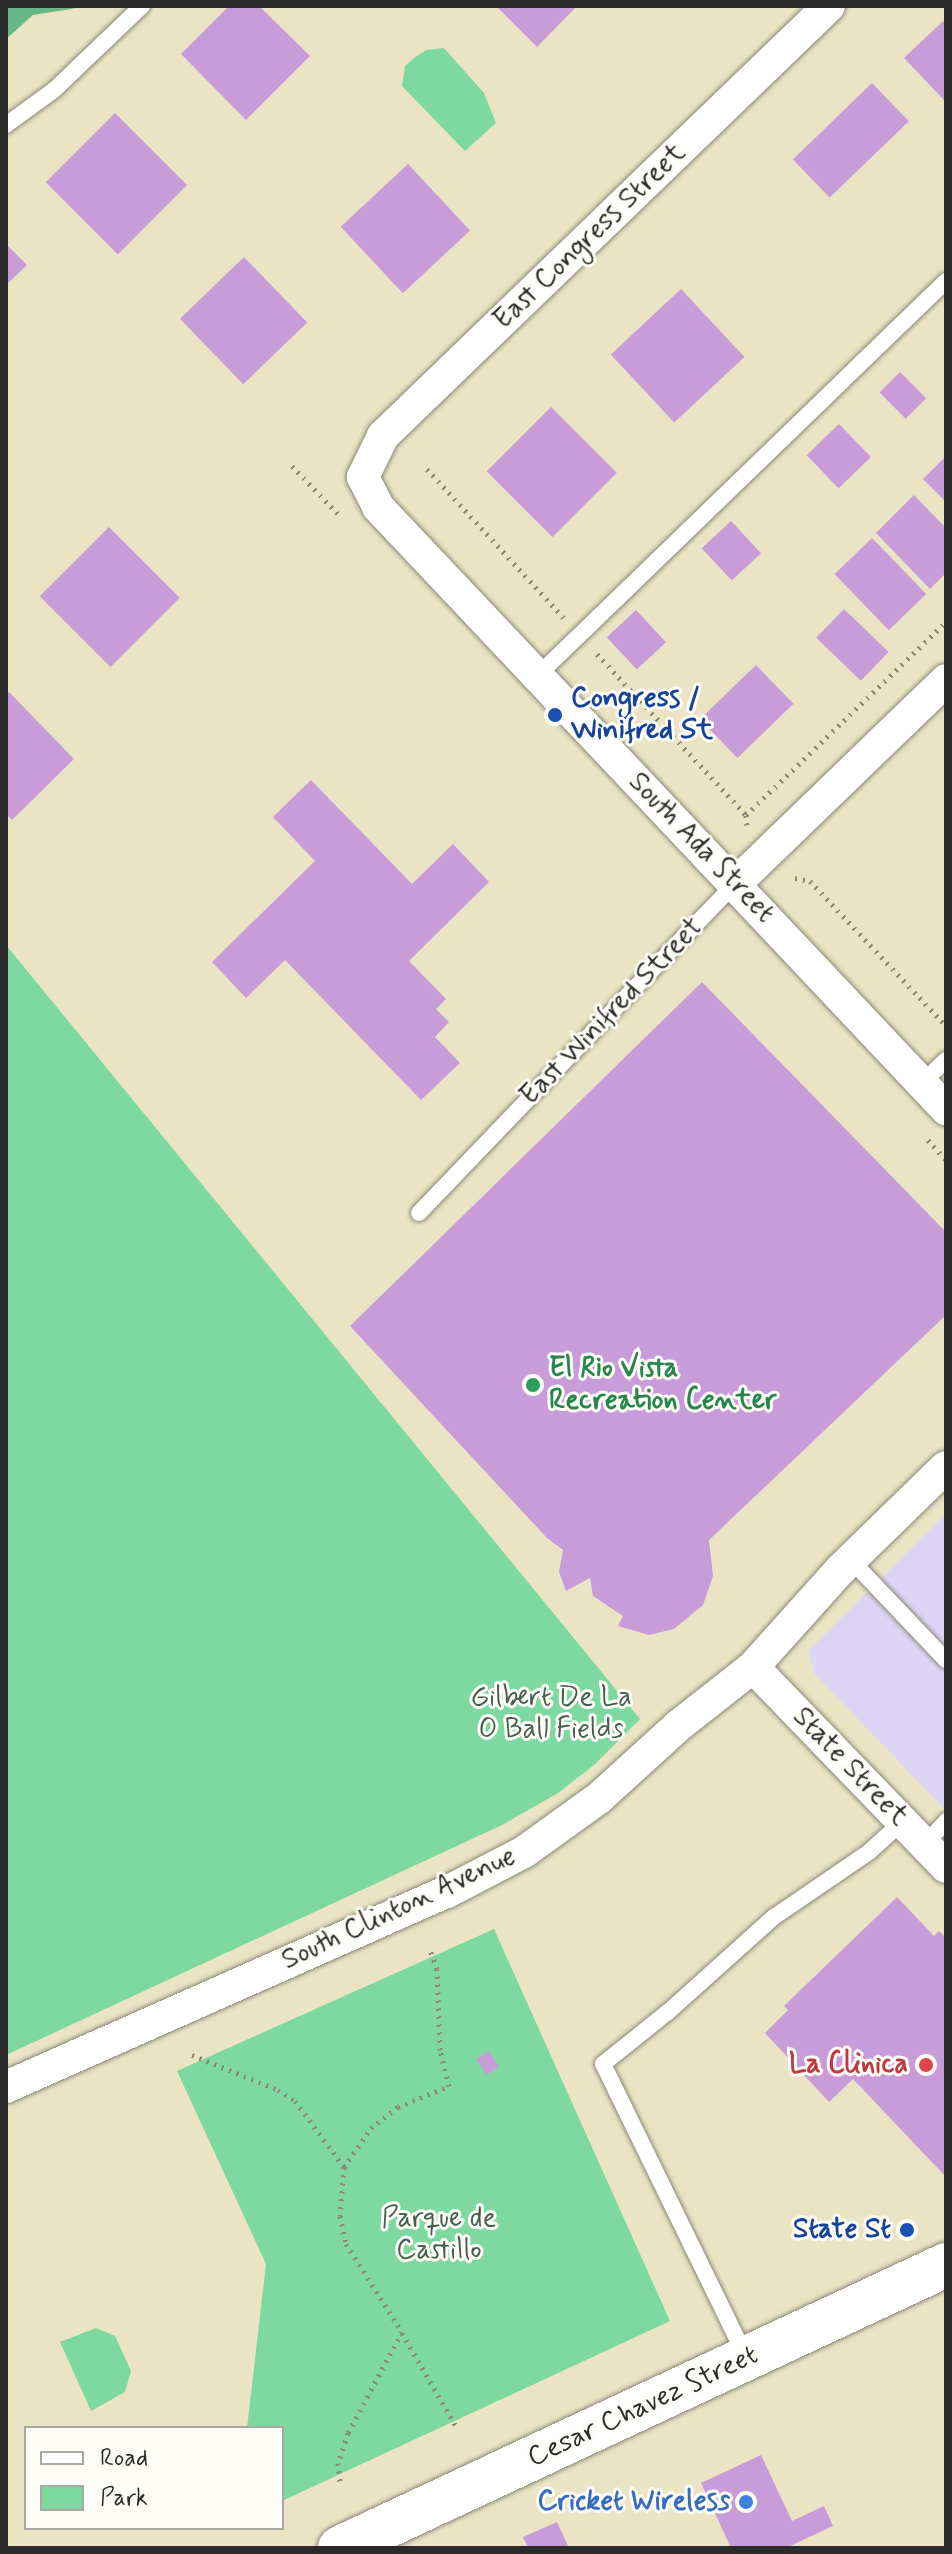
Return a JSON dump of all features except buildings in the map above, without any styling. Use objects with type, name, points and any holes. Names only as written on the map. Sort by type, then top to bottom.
[{"type":"main road","name":"Cesar Chavez Street","points":[[340,2548],[946,2265]]},
{"type":"street","name":"East Congress Street","points":[[363,477],[383,436],[829,6]]},
{"type":"street","name":"South Ada Street","points":[[363,477],[378,507],[946,1109]]},
{"type":"street","name":"East Winifred Street","points":[[736,883],[946,680]]},
{"type":"street","name":"South Clinton Avenue","points":[[6,2087],[447,1892],[524,1852],[599,1798],[678,1726],[753,1667],[851,1560],[942,1480]]},
{"type":"street","name":"State Street","points":[[753,1667],[924,1844]]},
{"type":"lane","points":[[6,125],[54,90],[142,6]]},
{"type":"lane","points":[[536,677],[946,281]]},
{"type":"lane","name":"East Winifred Street","points":[[419,1213],[736,883]]},
{"type":"lane","points":[[922,1083],[946,1060]]},
{"type":"lane","points":[[851,1560],[946,1660]]},
{"type":"lane","points":[[747,2358],[603,2064],[668,2012],[774,1917],[869,1852],[924,1844],[946,1821]]},
{"type":"path","points":[[746,815],[946,622]]},
{"type":"path","points":[[795,878],[810,881],[946,1026]]},
{"type":"path","points":[[430,1950],[437,1969],[440,2050],[449,2086],[398,2107],[371,2128],[344,2167],[340,2216],[346,2244],[402,2332],[457,2428]]},
{"type":"path","points":[[192,2055],[278,2090],[295,2101],[344,2167]]},
{"type":"path","points":[[340,2483],[338,2463],[348,2433],[402,2332]]},
{"type":"shaded area","points":[[946,1514],[946,1811],[814,1673],[809,1650]]},
{"type":"green space","points":[[6,6],[90,6],[33,15],[6,39]]},
{"type":"green space","points":[[444,48],[484,93],[496,123],[465,151],[402,86],[405,66],[426,50]]},
{"type":"green space","name":"Gilbert De La O Ball Fields","points":[[6,945],[640,1719],[594,1765],[558,1793],[502,1825],[6,2055]]},
{"type":"green space","name":"Parque de Castillo","points":[[494,1929],[670,2321],[284,2500],[284,2426],[247,2426],[266,2264],[177,2071]]},
{"type":"green space","points":[[96,2328],[115,2336],[131,2371],[125,2392],[91,2411],[60,2342]]},
{"type":"place","name":"Congress / Winifred St","points":[[555,715]]},
{"type":"place","name":"El Rio Vista Recreation Center","points":[[533,1385]]},
{"type":"place","name":"La Clinica","points":[[926,2065]]},
{"type":"place","name":"State St","points":[[907,2230]]},
{"type":"place","name":"Cricket Wireless","points":[[746,2502]]}]
